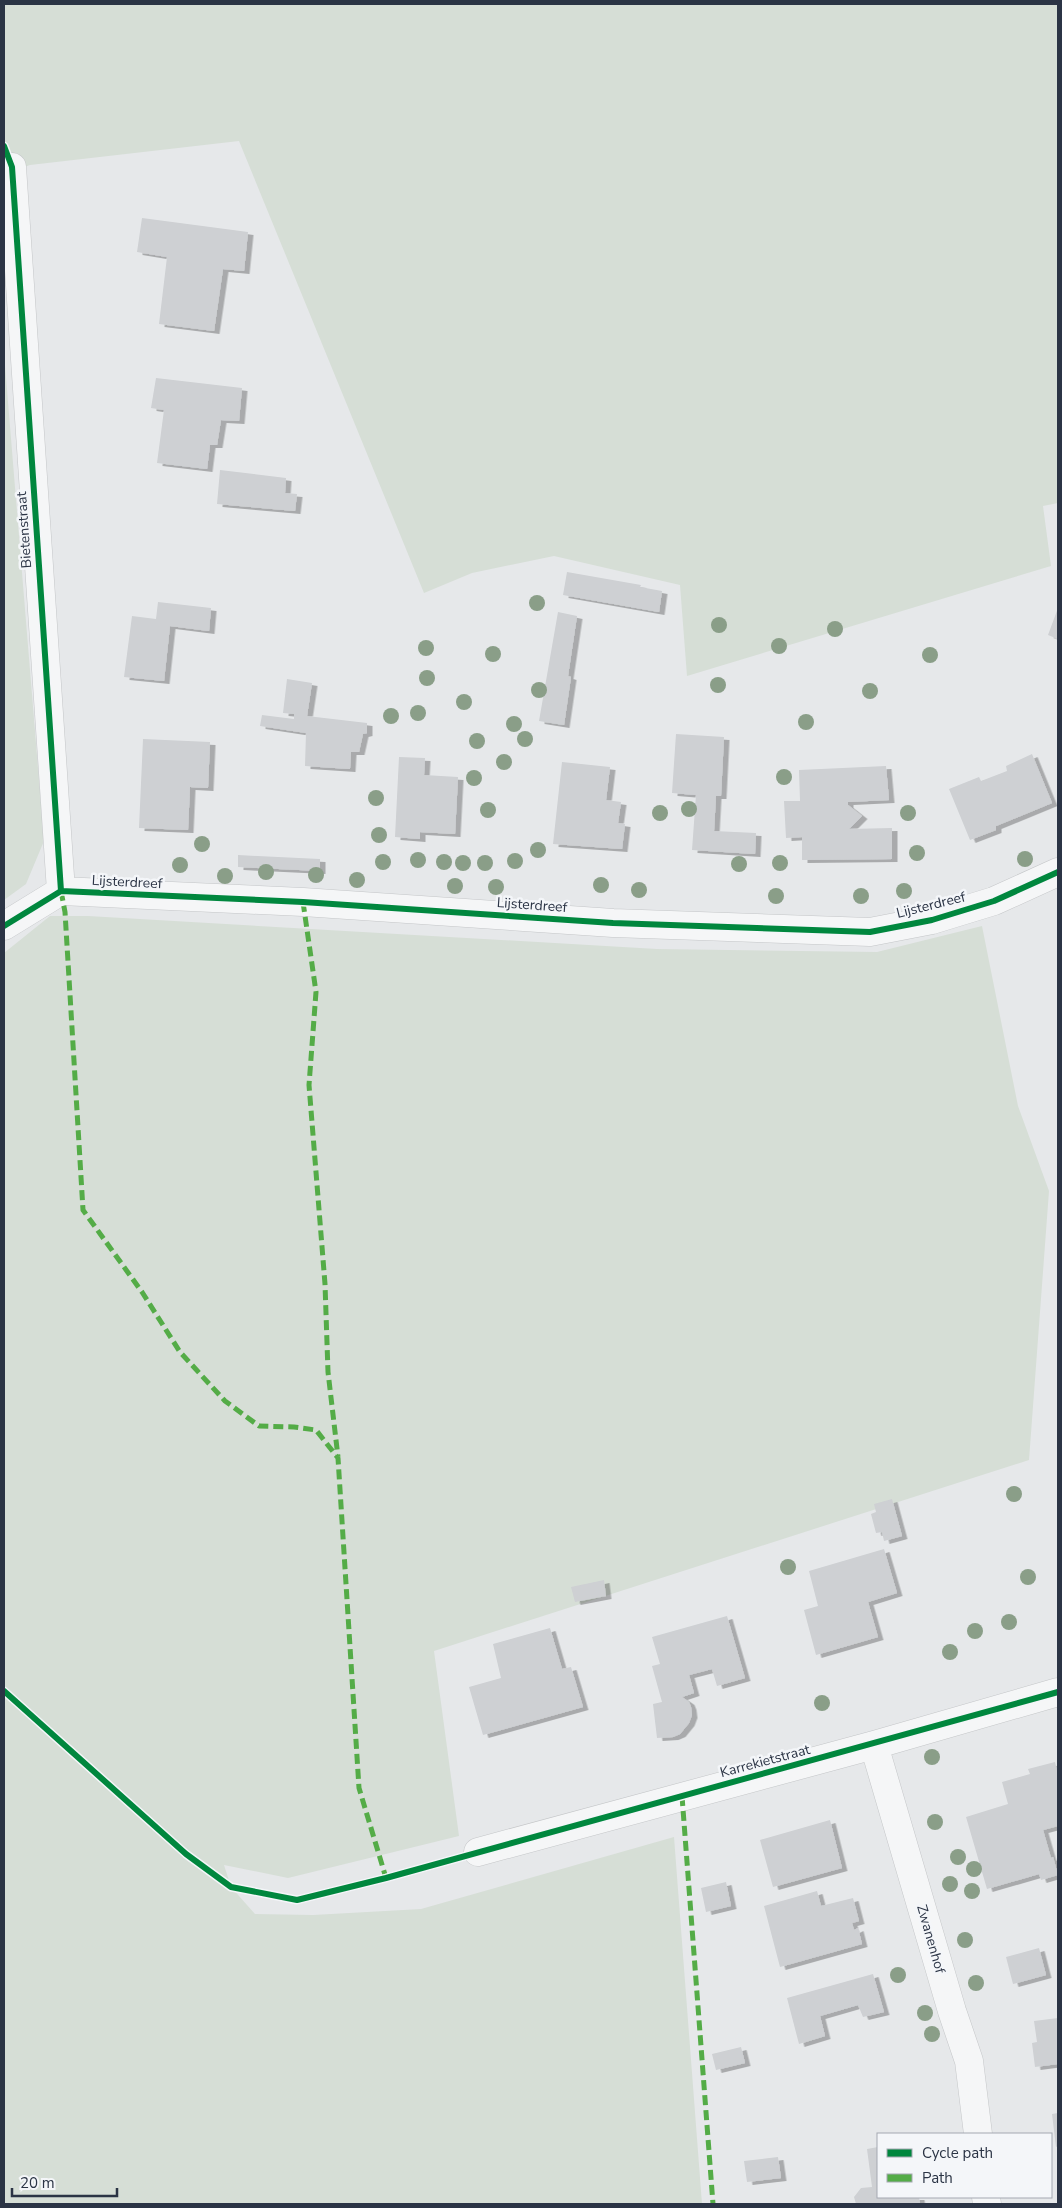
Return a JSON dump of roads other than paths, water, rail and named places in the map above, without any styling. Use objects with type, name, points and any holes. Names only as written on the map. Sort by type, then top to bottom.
[{"type":"street","name":"Bietenstraat","points":[[12,167],[62,891]]},
{"type":"street","name":"Lijsterdreef","points":[[62,891],[303,902],[613,922],[870,932],[932,920],[994,901],[1058,872]]},
{"type":"street","points":[[4,926],[62,891]]},
{"type":"street","name":"Karrekietstraat","points":[[478,1852],[874,1745],[1058,1692]]},
{"type":"street","name":"Zwanenhof","points":[[874,1745],[952,2012],[969,2061],[978,2133]]}]
